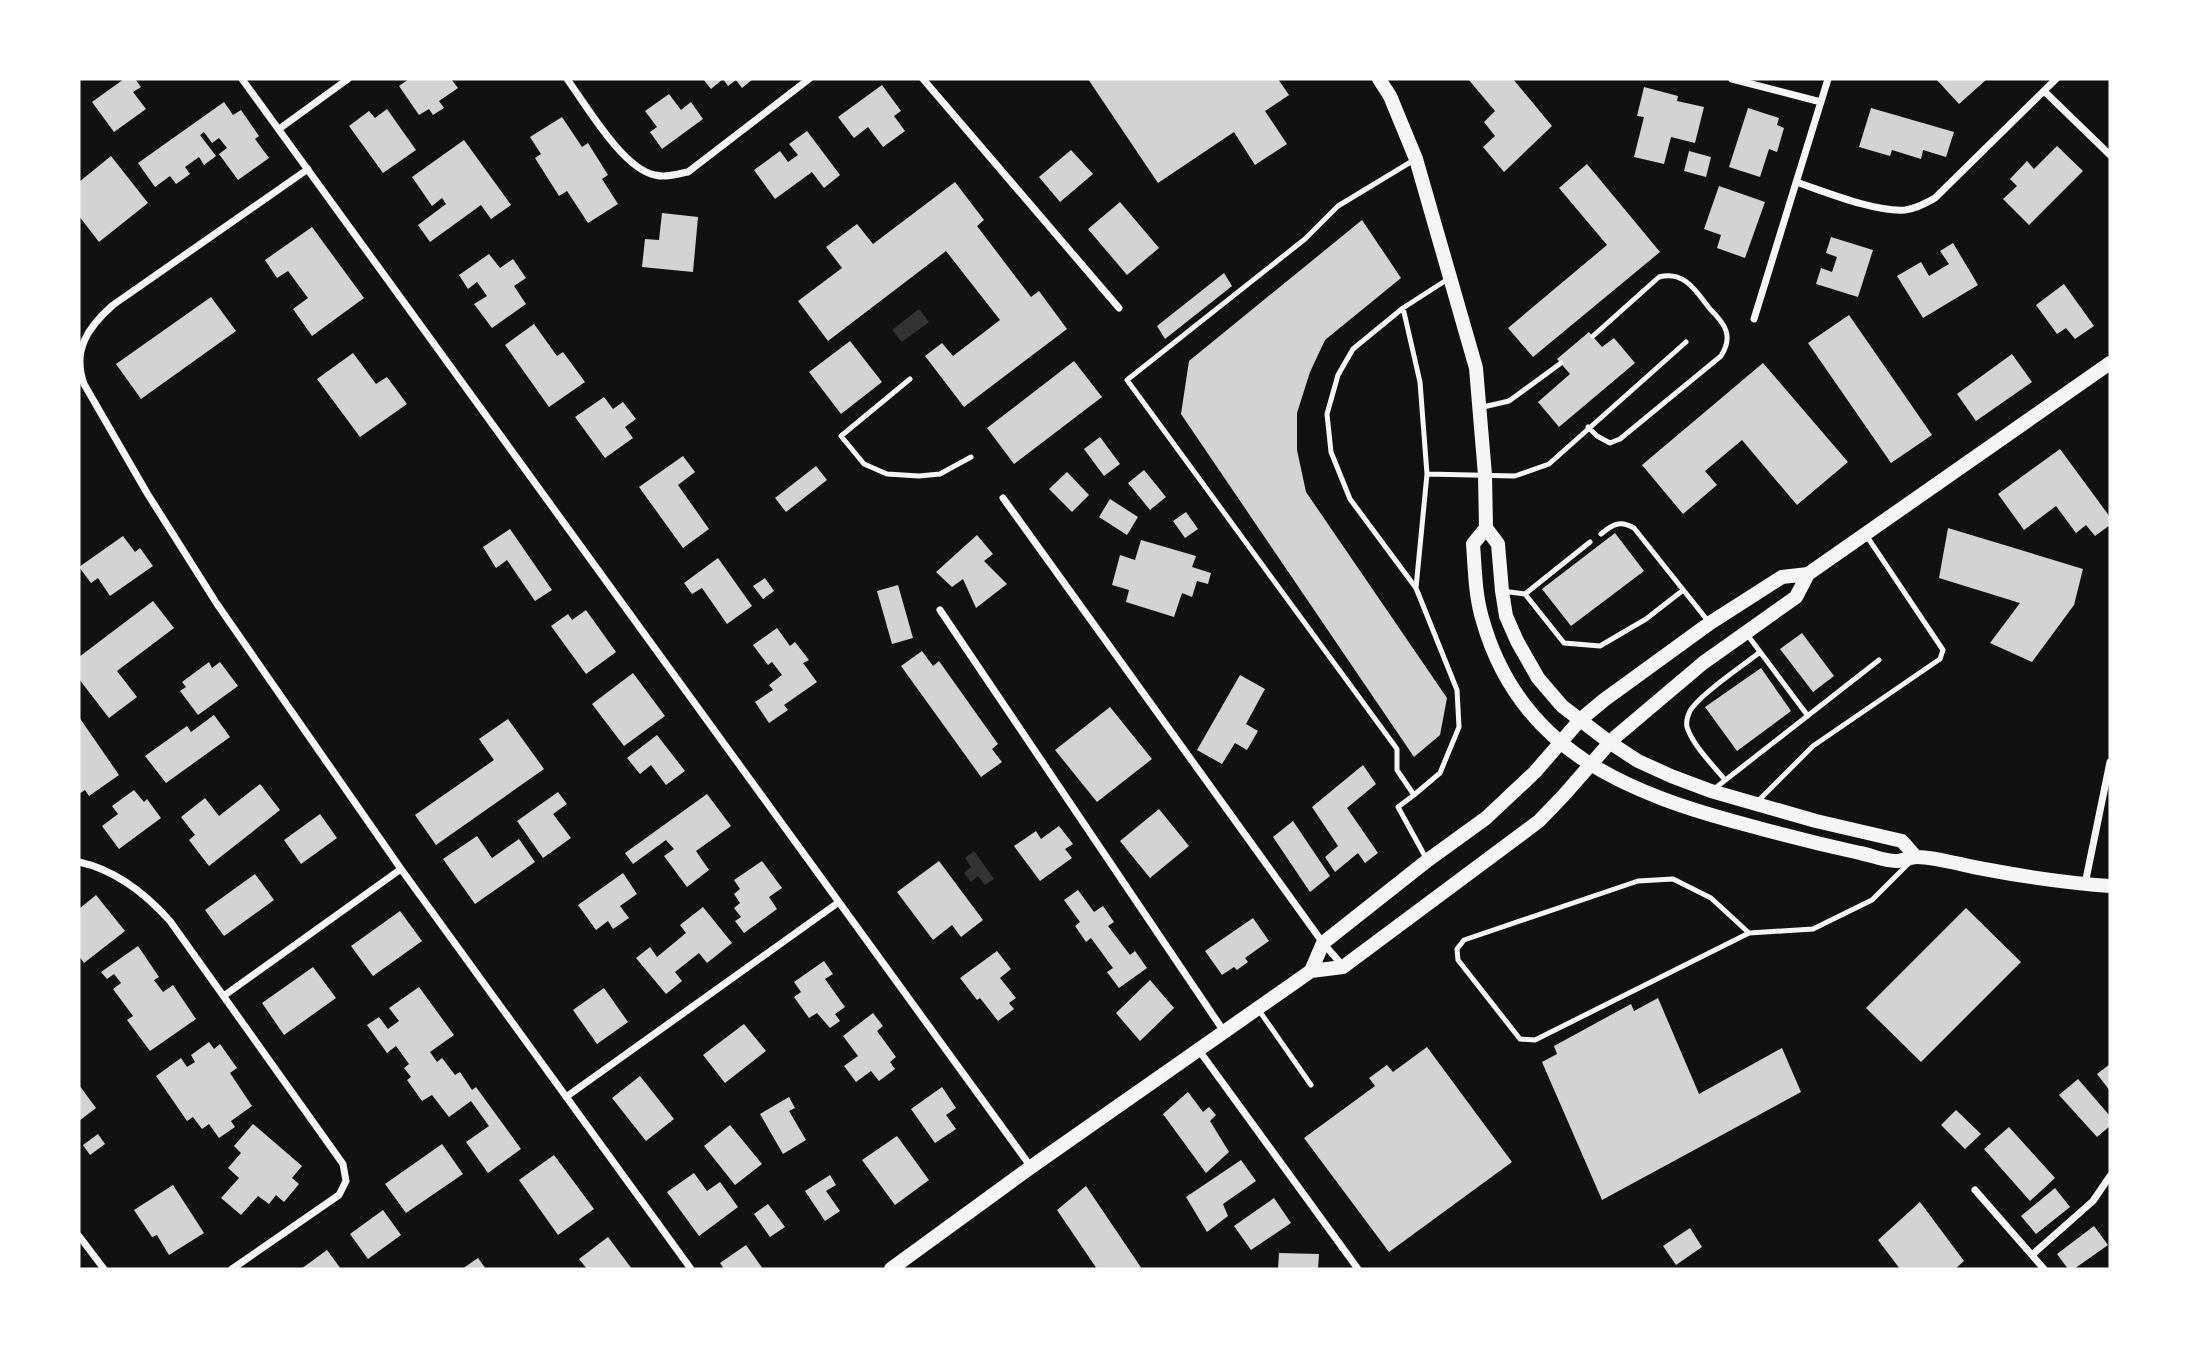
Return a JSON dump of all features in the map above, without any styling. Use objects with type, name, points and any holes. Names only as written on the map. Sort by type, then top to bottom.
[{"type":"main road","points":[[1379,79],[1390,96],[1416,159],[1476,368],[1485,475],[1486,528],[1498,544],[1506,616],[1538,678],[1549,693],[1580,720],[1609,742],[1649,766],[1711,791],[1816,821],[1902,841],[1916,857]]},
{"type":"main road","points":[[1311,971],[1323,943],[1486,818],[1535,772],[1580,720],[1604,700],[1710,623],[1782,577],[1808,574],[2110,363]]},
{"type":"main road","points":[[1486,528],[1473,544],[1476,590],[1482,618],[1497,658],[1530,713],[1560,743],[1590,765],[1625,785],[1658,798],[1712,816],[1808,841],[1895,861],[1916,857],[2010,874],[2110,887]]},
{"type":"main road","points":[[898,1267],[1031,1167],[1311,971],[1343,967],[1539,821],[1609,742],[1703,663],[1796,597],[1808,574]]},
{"type":"street","points":[[243,79],[1031,1167]]},
{"type":"street","points":[[279,129],[348,79]]},
{"type":"street","points":[[567,79],[620,152],[639,169],[654,175],[670,176],[688,172],[809,79]]},
{"type":"street","points":[[923,79],[1119,308]]},
{"type":"street","points":[[1732,79],[1821,102]]},
{"type":"street","points":[[1754,319],[1828,79]]},
{"type":"street","points":[[1796,183],[1890,209],[1907,210],[1922,206],[1936,198],[2056,79]]},
{"type":"street","points":[[2044,90],[2110,155]]},
{"type":"street","points":[[308,169],[113,305],[87,335],[79,359],[80,371],[147,493],[217,604],[401,869],[691,1269]]},
{"type":"street","points":[[1003,498],[1323,943],[1343,967]]},
{"type":"street","points":[[940,610],[1225,1033]]},
{"type":"street","points":[[2085,884],[2110,762]]},
{"type":"street","points":[[79,862],[95,866],[127,882],[170,920],[341,1159],[346,1174],[345,1186],[335,1199],[232,1269]]},
{"type":"street","points":[[225,995],[401,869]]},
{"type":"street","points":[[566,1097],[839,902]]},
{"type":"street","points":[[1198,1049],[1358,1269]]},
{"type":"street","points":[[2032,1255],[2093,1201],[2110,1177]]},
{"type":"street","points":[[1975,1190],[2044,1269]]},
{"type":"street","points":[[79,1236],[104,1269]]},
{"type":"lane","points":[[1414,795],[1397,770],[1397,749],[1127,380],[1305,239],[1338,206],[1416,159]]},
{"type":"lane","points":[[1588,427],[1609,443],[1620,439],[1721,356],[1728,338],[1726,328],[1689,282],[1667,275],[1659,277],[1593,337]]},
{"type":"lane","points":[[1428,860],[1398,807],[1440,773],[1459,727],[1457,691],[1416,588],[1350,499],[1331,452],[1327,414],[1338,375],[1353,349],[1403,308],[1451,278]]},
{"type":"lane","points":[[1403,308],[1420,383],[1427,474],[1416,588]]},
{"type":"lane","points":[[1427,474],[1515,476],[1549,464],[1686,342]]},
{"type":"lane","points":[[1479,408],[1509,401],[1561,363]]},
{"type":"lane","points":[[911,379],[841,436],[864,464],[887,474],[940,474],[971,457]]},
{"type":"lane","points":[[1601,534],[1613,524],[1619,523],[1634,528],[1710,623]]},
{"type":"lane","points":[[1756,803],[1813,746],[1940,659],[1942,650],[1866,535]]},
{"type":"lane","points":[[1525,594],[1590,542]]},
{"type":"lane","points":[[1502,591],[1525,594],[1564,643],[1600,646],[1646,619],[1682,591]]},
{"type":"lane","points":[[1746,632],[1808,716]]},
{"type":"lane","points":[[1726,780],[1703,754],[1687,727],[1687,719],[1699,700],[1760,652]]},
{"type":"lane","points":[[1711,791],[1879,660]]},
{"type":"lane","points":[[1749,933],[1711,898],[1673,879],[1638,881],[1464,940],[1457,949],[1458,960],[1520,1039],[1535,1040],[1749,933],[1812,929],[1872,900],[1916,857]]},
{"type":"lane","points":[[1258,1009],[1311,1085]]},
{"type":"shaded area","points":[[919,309],[929,322],[902,342],[892,330]]},
{"type":"shaded area","points":[[974,851],[994,879],[985,885],[978,876],[971,882],[964,873],[971,867],[965,858]]},
{"type":"building","points":[[124,79],[135,79],[141,87],[133,92],[146,109],[114,132],[92,102]]},
{"type":"building","points":[[409,79],[451,79],[458,88],[439,101],[444,108],[433,115],[429,109],[419,115],[399,86]]},
{"type":"building","points":[[703,79],[723,79],[711,89]]},
{"type":"building","points":[[723,79],[753,79],[742,88],[736,80],[728,86]]},
{"type":"building","points":[[1088,79],[1278,79],[1289,95],[1265,111],[1287,144],[1255,165],[1234,132],[1158,183]]},
{"type":"building","points":[[1468,79],[1513,79],[1552,126],[1504,172],[1483,147],[1495,136],[1484,122],[1495,111]]},
{"type":"building","points":[[1936,79],[1987,79],[1959,104]]},
{"type":"building","points":[[882,85],[901,111],[894,116],[905,131],[883,147],[868,127],[854,138],[838,117]]},
{"type":"building","points":[[1644,87],[1678,96],[1677,101],[1704,107],[1695,143],[1671,137],[1664,164],[1634,157],[1644,117],[1637,116]]},
{"type":"building","points":[[669,94],[681,110],[691,102],[703,119],[662,149],[650,132],[657,127],[645,111]]},
{"type":"building","points":[[224,102],[233,115],[241,110],[259,136],[255,139],[269,158],[238,180],[219,154],[227,148],[219,138],[212,143],[204,132],[200,135],[216,156],[204,165],[199,157],[185,167],[190,174],[176,184],[170,176],[155,187],[138,163]]},
{"type":"building","points":[[1748,108],[1779,118],[1777,125],[1784,128],[1777,152],[1769,149],[1760,177],[1729,167]]},
{"type":"building","points":[[1871,108],[1954,132],[1946,157],[1923,150],[1921,159],[1892,150],[1890,156],[1859,147]]},
{"type":"building","points":[[387,109],[416,150],[383,173],[349,126],[369,111],[375,118]]},
{"type":"building","points":[[562,117],[582,147],[588,143],[608,175],[602,179],[618,204],[588,223],[567,191],[559,196],[535,158],[541,154],[530,137]]},
{"type":"building","points":[[807,131],[840,175],[824,188],[812,172],[775,199],[754,170],[780,151],[788,162],[798,155],[789,144]]},
{"type":"building","points":[[464,140],[511,205],[491,219],[481,205],[430,242],[418,225],[446,204],[442,198],[432,206],[412,177]]},
{"type":"building","points":[[2057,146],[2083,171],[2029,225],[2003,199],[2017,186],[2010,179],[2027,161],[2034,169]]},
{"type":"building","points":[[1071,150],[1093,174],[1060,202],[1039,177]]},
{"type":"building","points":[[1689,151],[1711,157],[1706,177],[1684,171]]},
{"type":"building","points":[[111,156],[148,203],[99,242],[79,216],[79,182]]},
{"type":"building","points":[[1587,164],[1660,252],[1533,357],[1508,328],[1607,245],[1559,188]]},
{"type":"building","points":[[955,182],[984,220],[977,226],[1031,297],[1039,291],[1067,329],[964,407],[925,356],[942,343],[953,356],[1000,320],[946,251],[828,341],[798,301],[842,268],[826,247],[857,224],[873,244]]},
{"type":"building","points":[[1719,186],[1765,202],[1745,258],[1717,248],[1721,235],[1704,229]]},
{"type":"building","points":[[1120,202],[1159,248],[1127,275],[1088,229]]},
{"type":"building","points":[[662,213],[698,217],[693,272],[642,267],[645,239],[659,240]]},
{"type":"building","points":[[1362,220],[1401,278],[1325,340],[1310,372],[1297,413],[1297,450],[1306,492],[1447,698],[1440,735],[1414,757],[1181,414],[1189,361]]},
{"type":"building","points":[[312,227],[364,298],[312,336],[293,309],[308,298],[288,271],[277,278],[265,260]]},
{"type":"building","points":[[1831,237],[1873,250],[1858,297],[1816,284],[1821,268],[1832,272],[1837,257],[1826,253]]},
{"type":"building","points":[[1953,243],[1978,285],[1923,318],[1897,276],[1921,262],[1929,276],[1949,264],[1940,251]]},
{"type":"building","points":[[489,254],[500,268],[513,259],[526,278],[514,286],[526,304],[492,328],[474,304],[487,296],[477,282],[468,289],[459,275]]},
{"type":"building","points":[[1224,273],[1232,286],[1165,339],[1157,326]]},
{"type":"building","points":[[2064,284],[2094,326],[2075,339],[2066,328],[2057,334],[2036,305]]},
{"type":"building","points":[[211,297],[236,331],[141,399],[116,364]]},
{"type":"building","points":[[1849,315],[1932,435],[1891,463],[1808,343]]},
{"type":"building","points":[[534,324],[557,356],[563,352],[585,382],[549,407],[505,345]]},
{"type":"building","points":[[1589,332],[1602,347],[1614,338],[1635,363],[1559,427],[1538,402],[1570,374],[1557,359]]},
{"type":"building","points":[[850,341],[882,382],[841,414],[809,372]]},
{"type":"building","points":[[353,353],[376,384],[387,377],[407,404],[360,437],[317,379]]},
{"type":"building","points":[[2012,354],[2032,382],[1976,421],[1957,394]]},
{"type":"building","points":[[1074,361],[1102,397],[1014,464],[987,428]]},
{"type":"building","points":[[1763,363],[1848,462],[1797,505],[1742,440],[1705,471],[1717,485],[1683,514],[1642,465]]},
{"type":"building","points":[[604,397],[613,409],[623,402],[636,419],[625,427],[633,438],[605,458],[575,417]]},
{"type":"building","points":[[1100,437],[1120,464],[1104,476],[1084,449]]},
{"type":"building","points":[[2060,449],[2110,517],[2110,525],[2095,536],[2086,525],[2076,533],[2056,506],[2024,530],[1998,494]]},
{"type":"building","points":[[683,456],[695,472],[678,485],[709,529],[683,548],[639,487]]},
{"type":"building","points":[[816,466],[827,480],[786,512],[775,498]]},
{"type":"building","points":[[1144,470],[1166,497],[1150,510],[1128,483]]},
{"type":"building","points":[[1067,472],[1089,495],[1072,512],[1049,489]]},
{"type":"building","points":[[1110,499],[1138,517],[1127,535],[1099,517]]},
{"type":"building","points":[[1186,512],[1198,529],[1185,538],[1173,521]]},
{"type":"building","points":[[1948,528],[2083,569],[2074,605],[2032,662],[1990,643],[2020,603],[1939,578]]},
{"type":"building","points":[[510,529],[552,590],[535,601],[507,560],[496,568],[483,547]]},
{"type":"building","points":[[1615,533],[1644,571],[1571,626],[1542,589]]},
{"type":"building","points":[[977,535],[993,554],[984,561],[1007,584],[976,608],[963,579],[952,587],[936,572]]},
{"type":"building","points":[[123,536],[135,552],[140,548],[153,566],[110,596],[98,578],[91,583],[79,567]]},
{"type":"building","points":[[1141,540],[1196,556],[1192,567],[1211,573],[1208,584],[1197,581],[1192,597],[1182,593],[1174,617],[1126,602],[1129,590],[1112,585],[1120,555],[1135,560]]},
{"type":"building","points":[[718,558],[752,606],[727,624],[702,588],[692,594],[684,583]]},
{"type":"building","points":[[765,578],[774,591],[763,599],[753,586]]},
{"type":"building","points":[[898,585],[913,638],[892,644],[877,591]]},
{"type":"building","points":[[153,601],[174,628],[117,671],[137,697],[109,718],[79,679],[79,657]]},
{"type":"building","points":[[586,610],[616,652],[586,674],[551,626],[568,614],[572,620]]},
{"type":"building","points":[[777,628],[790,646],[795,642],[809,660],[803,663],[817,682],[784,705],[788,710],[769,723],[755,702],[773,690],[769,685],[782,675],[772,662],[768,665],[753,645]]},
{"type":"building","points":[[1802,633],[1834,676],[1813,692],[1780,649]]},
{"type":"building","points":[[922,651],[933,666],[939,661],[998,744],[992,749],[1002,762],[981,777],[901,666]]},
{"type":"building","points":[[209,662],[212,668],[220,662],[238,686],[198,715],[180,691],[186,687],[182,682]]},
{"type":"building","points":[[1761,668],[1791,711],[1737,751],[1705,707]]},
{"type":"building","points":[[633,673],[665,716],[624,746],[592,704]]},
{"type":"building","points":[[1240,675],[1265,689],[1246,724],[1258,731],[1247,750],[1235,743],[1222,764],[1197,750]]},
{"type":"building","points":[[1110,707],[1152,759],[1097,802],[1055,750]]},
{"type":"building","points":[[214,715],[230,737],[166,783],[145,756],[187,726],[191,732]]},
{"type":"building","points":[[79,717],[119,775],[89,796],[85,790],[79,794]]},
{"type":"building","points":[[508,719],[544,769],[436,845],[415,815],[494,760],[479,739]]},
{"type":"building","points":[[657,735],[685,771],[666,785],[651,765],[640,774],[627,758]]},
{"type":"building","points":[[1363,765],[1376,784],[1347,808],[1378,853],[1365,863],[1358,853],[1335,872],[1325,857],[1338,846],[1312,807]]},
{"type":"building","points":[[260,784],[280,810],[209,866],[189,840],[195,835],[181,817],[205,798],[219,816]]},
{"type":"building","points":[[134,790],[144,802],[147,799],[161,818],[119,849],[102,826],[118,814],[112,806]]},
{"type":"building","points":[[558,792],[567,804],[553,814],[571,838],[543,858],[517,821]]},
{"type":"building","points":[[707,794],[731,826],[696,851],[709,870],[687,887],[664,856],[674,849],[666,840],[633,864],[625,853]]},
{"type":"building","points":[[1159,809],[1189,846],[1150,878],[1120,841]]},
{"type":"building","points":[[320,814],[337,838],[301,864],[284,840]]},
{"type":"building","points":[[1293,821],[1330,876],[1310,892],[1273,837]]},
{"type":"building","points":[[1059,826],[1073,844],[1065,849],[1072,858],[1040,881],[1014,846],[1036,831],[1041,839]]},
{"type":"building","points":[[477,836],[492,858],[519,839],[535,862],[475,904],[443,859]]},
{"type":"building","points":[[762,861],[782,888],[769,897],[777,909],[744,933],[735,921],[741,917],[734,908],[740,903],[734,894],[740,889],[734,880]]},
{"type":"building","points":[[939,861],[983,920],[961,937],[952,925],[933,940],[897,892]]},
{"type":"building","points":[[623,873],[637,894],[620,906],[629,918],[613,929],[608,921],[596,930],[578,905]]},
{"type":"building","points":[[255,874],[274,900],[224,936],[205,910]]},
{"type":"building","points":[[1078,890],[1094,912],[1103,906],[1114,922],[1108,926],[1130,955],[1135,951],[1147,968],[1119,988],[1107,972],[1113,968],[1091,938],[1086,942],[1075,926],[1080,922],[1064,900]]},
{"type":"building","points":[[96,895],[125,931],[84,963],[79,956],[79,909]]},
{"type":"building","points":[[703,907],[732,943],[707,963],[699,953],[675,972],[682,981],[666,994],[636,958],[650,947],[657,957],[686,933],[680,925]]},
{"type":"building","points":[[1966,908],[2021,962],[1921,1062],[1866,1008]]},
{"type":"building","points":[[400,911],[422,941],[373,976],[351,946]]},
{"type":"building","points":[[1253,918],[1269,941],[1245,958],[1248,962],[1237,970],[1234,967],[1222,975],[1205,951]]},
{"type":"building","points":[[138,946],[159,977],[154,980],[163,992],[173,985],[196,1019],[150,1051],[127,1020],[133,1016],[113,989],[121,983],[114,974],[107,979],[101,972]]},
{"type":"building","points":[[997,951],[1011,969],[1000,978],[1016,998],[1009,1003],[1014,1009],[998,1021],[960,978]]},
{"type":"building","points":[[824,961],[833,974],[825,979],[845,1007],[835,1014],[840,1021],[830,1028],[817,1013],[809,1018],[794,997],[801,992],[794,982]]},
{"type":"building","points":[[313,967],[336,998],[284,1035],[262,1003]]},
{"type":"building","points":[[1150,980],[1174,1008],[1140,1041],[1116,1013]]},
{"type":"building","points":[[419,987],[454,1035],[430,1052],[437,1062],[442,1058],[455,1075],[460,1072],[472,1090],[476,1087],[521,1149],[488,1173],[466,1142],[489,1126],[471,1101],[449,1117],[432,1095],[422,1101],[407,1080],[411,1077],[404,1068],[409,1064],[396,1046],[387,1053],[367,1025],[379,1017],[388,1029],[399,1021],[389,1008]]},
{"type":"building","points":[[604,988],[628,1022],[597,1044],[573,1010]]},
{"type":"building","points":[[1658,998],[1699,1094],[1782,1048],[1801,1092],[1602,1200],[1542,1062],[1557,1054],[1554,1046],[1631,1004],[1634,1011]]},
{"type":"building","points":[[873,1013],[883,1026],[877,1031],[896,1057],[890,1062],[895,1069],[879,1081],[871,1071],[856,1082],[844,1066],[858,1056],[843,1036]]},
{"type":"building","points":[[744,1024],[766,1051],[725,1083],[703,1055]]},
{"type":"building","points":[[209,1042],[214,1049],[220,1044],[237,1068],[230,1073],[252,1106],[231,1121],[235,1127],[219,1138],[209,1124],[202,1129],[193,1117],[187,1121],[156,1076],[181,1058],[187,1067],[195,1062],[191,1055]]},
{"type":"building","points":[[1427,1047],[1512,1162],[1389,1252],[1304,1138],[1375,1086],[1369,1078],[1387,1065],[1393,1072]]},
{"type":"building","points":[[2110,1064],[2110,1091],[2097,1074]]},
{"type":"building","points":[[640,1076],[674,1119],[646,1141],[612,1098]]},
{"type":"building","points":[[2078,1079],[2110,1116],[2110,1126],[2097,1137],[2059,1095]]},
{"type":"building","points":[[79,1085],[96,1108],[79,1121]]},
{"type":"building","points":[[942,1087],[956,1108],[946,1115],[956,1129],[935,1143],[911,1109]]},
{"type":"building","points":[[1188,1092],[1203,1112],[1209,1107],[1216,1115],[1210,1121],[1229,1152],[1206,1173],[1163,1114]]},
{"type":"building","points":[[789,1097],[795,1108],[789,1111],[806,1140],[783,1154],[760,1114]]},
{"type":"building","points":[[1956,1110],[1981,1134],[1965,1149],[1941,1125]]},
{"type":"building","points":[[253,1124],[302,1166],[292,1178],[299,1184],[284,1202],[276,1195],[269,1204],[258,1196],[241,1215],[221,1198],[239,1178],[228,1168],[241,1153],[234,1146]]},
{"type":"building","points":[[730,1125],[762,1164],[735,1185],[704,1146]]},
{"type":"building","points":[[2009,1127],[2055,1178],[2030,1201],[1984,1149]]},
{"type":"building","points":[[98,1134],[105,1144],[90,1155],[83,1145]]},
{"type":"building","points":[[897,1136],[929,1180],[895,1205],[862,1160]]},
{"type":"building","points":[[442,1144],[463,1174],[406,1213],[385,1184]]},
{"type":"building","points":[[554,1155],[594,1209],[558,1235],[519,1180]]},
{"type":"building","points":[[1241,1160],[1256,1181],[1223,1204],[1228,1216],[1207,1232],[1186,1197]]},
{"type":"building","points":[[694,1173],[707,1191],[720,1182],[738,1207],[699,1236],[667,1192]]},
{"type":"building","points":[[830,1175],[836,1185],[826,1191],[840,1211],[825,1221],[805,1191]]},
{"type":"building","points":[[173,1185],[204,1233],[169,1255],[157,1235],[152,1237],[134,1210]]},
{"type":"building","points":[[1086,1186],[1142,1269],[1097,1269],[1057,1210]]},
{"type":"building","points":[[2055,1188],[2070,1207],[2036,1234],[2021,1216]]},
{"type":"building","points":[[1274,1198],[1291,1223],[1251,1250],[1234,1226]]},
{"type":"building","points":[[1920,1202],[1964,1261],[1955,1269],[1900,1269],[1878,1240]]},
{"type":"building","points":[[768,1204],[785,1227],[770,1237],[754,1214]]},
{"type":"building","points":[[383,1210],[401,1235],[368,1259],[350,1234]]},
{"type":"building","points":[[2094,1226],[2108,1245],[2074,1269],[2068,1269],[2057,1254]]},
{"type":"building","points":[[1690,1228],[1702,1247],[1676,1265],[1663,1246]]},
{"type":"building","points":[[608,1237],[632,1269],[587,1269],[579,1259]]},
{"type":"building","points":[[746,1245],[763,1269],[724,1269],[720,1263]]},
{"type":"building","points":[[327,1250],[341,1269],[301,1269]]},
{"type":"building","points":[[1279,1253],[1319,1254],[1318,1269],[1278,1269]]},
{"type":"building","points":[[478,1258],[486,1269],[462,1269]]}]
